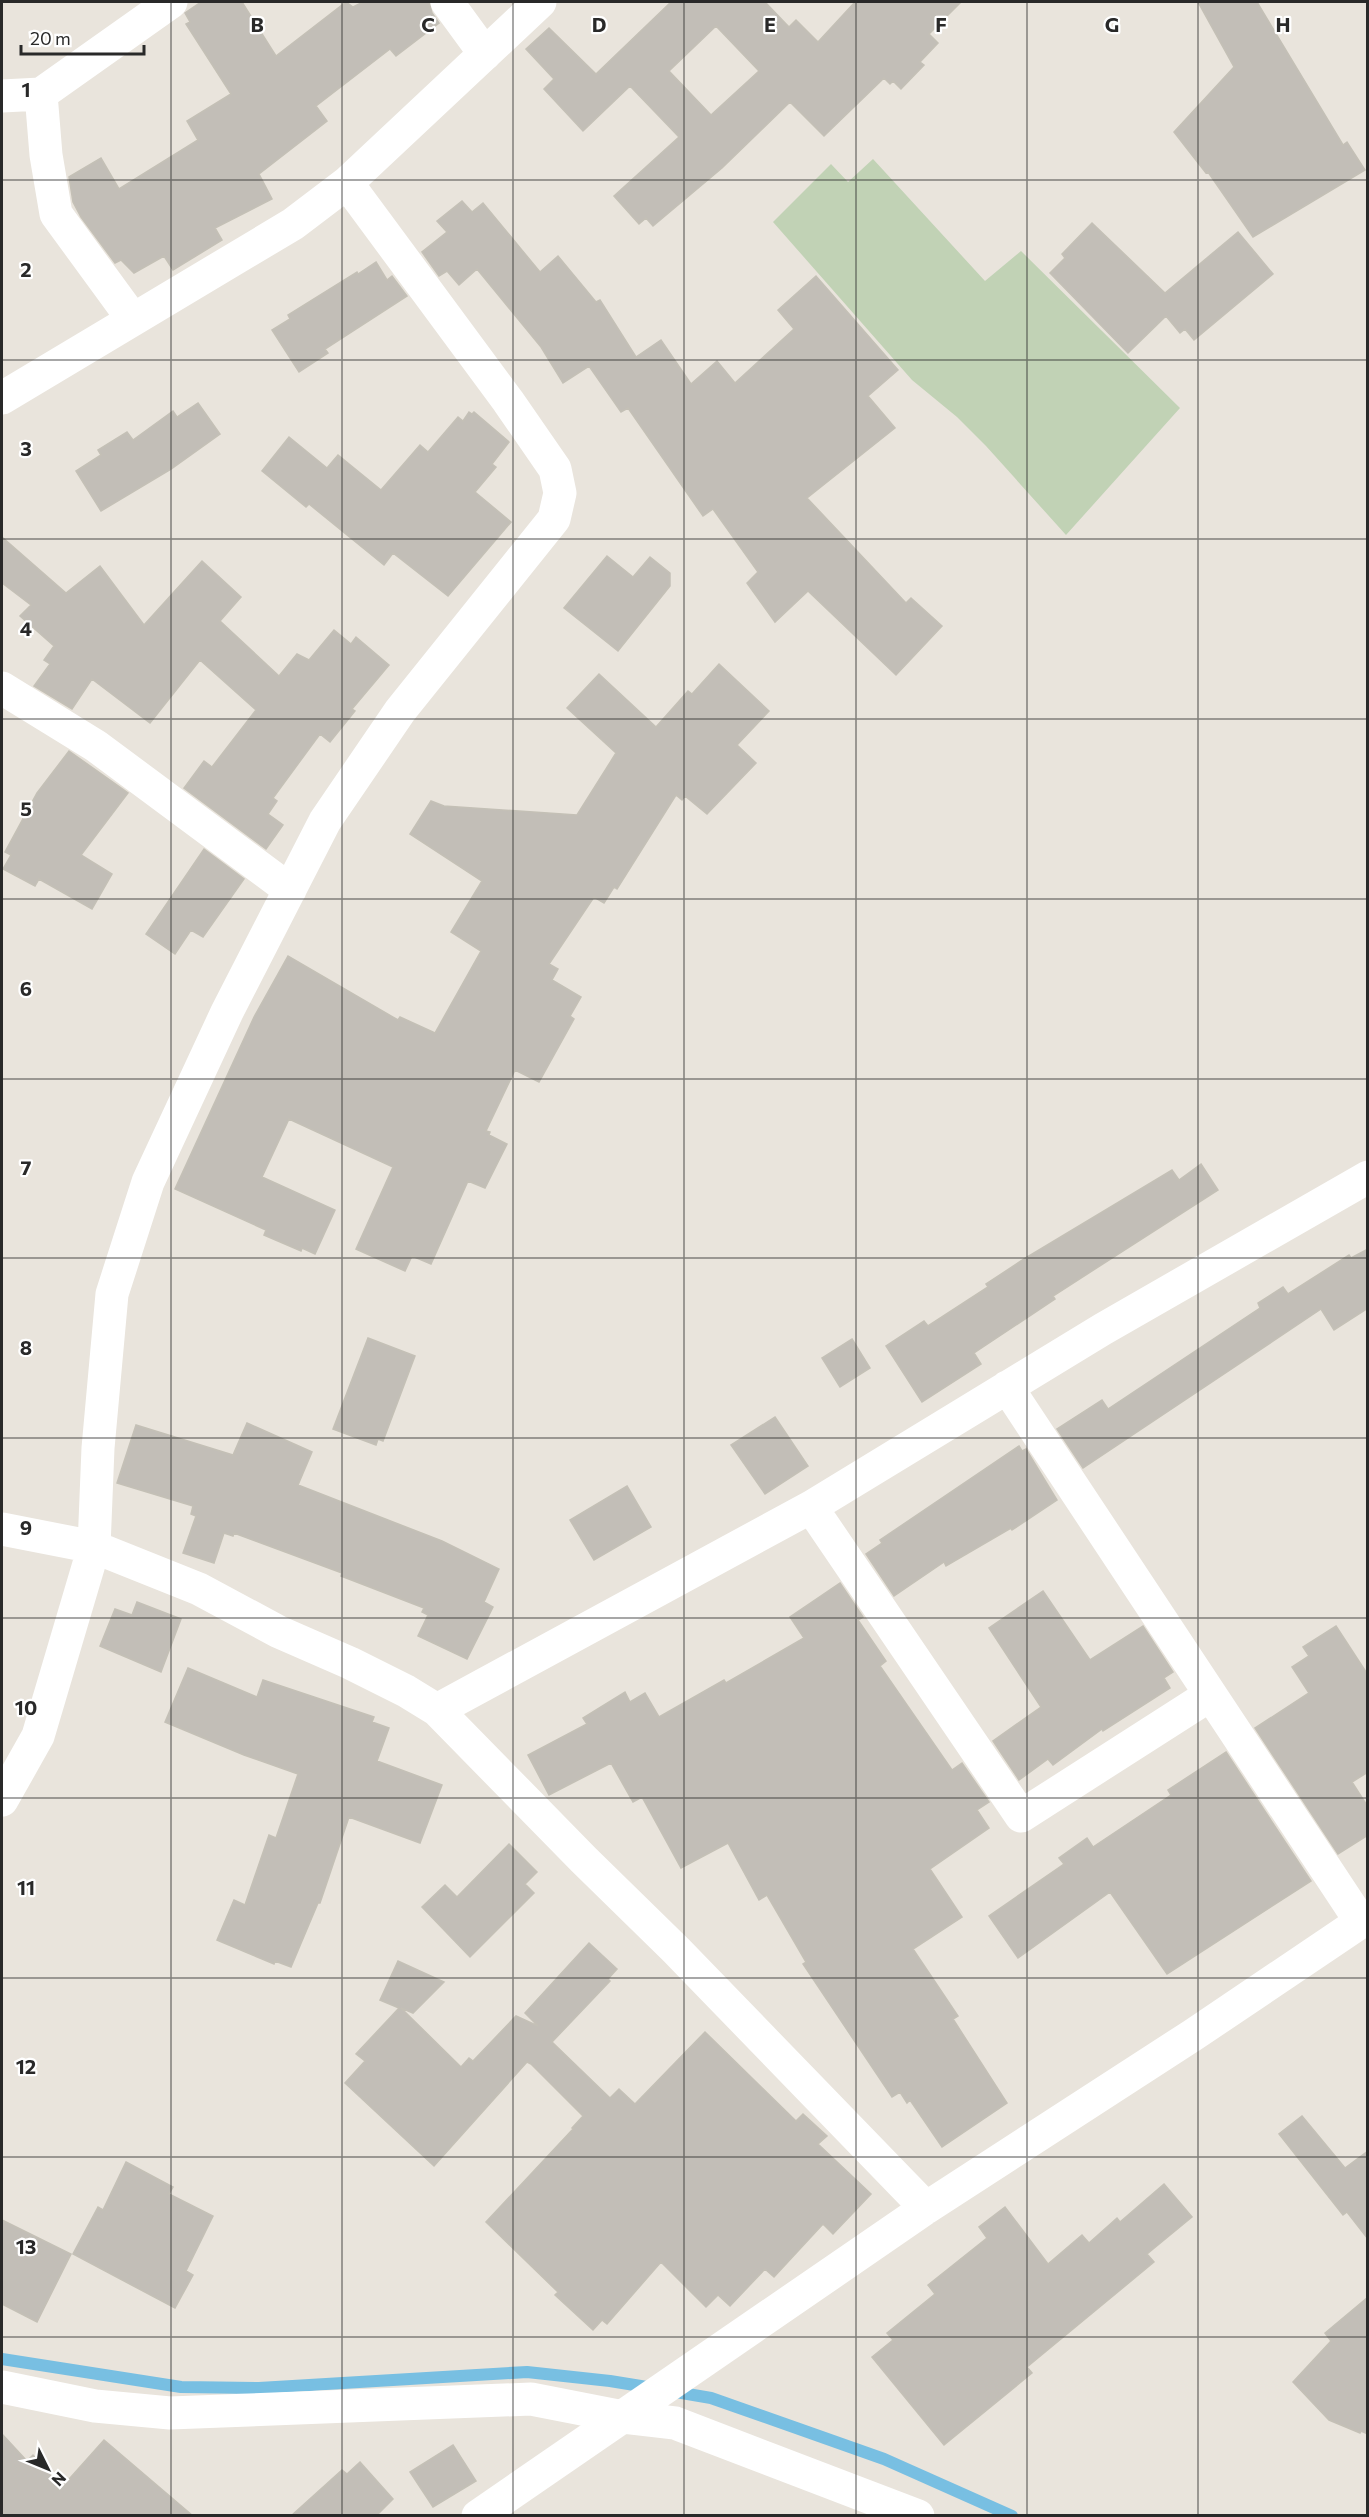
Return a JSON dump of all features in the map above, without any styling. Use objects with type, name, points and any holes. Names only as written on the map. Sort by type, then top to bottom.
[{"type":"street","points":[[2,96],[41,94],[171,2]]},
{"type":"street","points":[[447,2],[485,54]]},
{"type":"street","points":[[2,398],[132,318],[293,224],[347,183],[540,2]]},
{"type":"street","points":[[41,94],[46,155],[56,214],[132,318]]},
{"type":"street","points":[[2,1800],[38,1736],[94,1547],[98,1448],[112,1294],[148,1182],[227,1012],[325,821],[399,711],[554,519],[560,493],[555,469],[508,401],[347,183]]},
{"type":"street","points":[[2,688],[96,746],[290,890]]},
{"type":"street","points":[[437,1710],[811,1507],[1114,1323],[1368,1177]]},
{"type":"street","points":[[478,2516],[926,2208],[1193,2035],[1364,1920],[1210,1695],[1006,1387]]},
{"type":"street","points":[[811,1507],[1021,1816],[1210,1695]]},
{"type":"street","points":[[2,1529],[94,1547],[199,1589],[279,1632],[350,1662],[437,1710],[676,1950],[926,2208]]},
{"type":"street","points":[[2,2387],[94,2406],[170,2413],[531,2399],[633,2410],[675,2423],[918,2516]]},
{"type":"green space","points":[[873,159],[985,281],[1021,251],[1180,408],[1066,535],[986,446],[957,417],[912,380],[773,222],[831,164],[848,182]]},
{"type":"building","points":[[201,2],[242,2],[276,56],[346,2],[353,7],[363,2],[429,2],[432,13],[439,23],[396,56],[390,49],[316,106],[327,121],[259,174],[272,199],[215,228],[222,240],[173,270],[164,256],[134,273],[121,260],[115,263],[81,217],[73,202],[69,177],[101,158],[119,189],[198,140],[187,121],[231,94],[186,24],[190,22],[185,13]]},
{"type":"building","points":[[671,2],[765,2],[789,27],[796,20],[818,42],[855,2],[961,2],[929,34],[938,43],[920,62],[924,65],[901,89],[893,81],[890,84],[884,78],[824,136],[790,102],[722,168],[653,226],[646,218],[639,224],[614,196],[679,137],[630,86],[583,131],[544,89],[554,79],[526,49],[549,28],[596,74]],"holes":[[[716,26],[759,71],[711,115],[669,71]]]},
{"type":"building","points":[[1198,2],[1257,2],[1343,145],[1347,142],[1365,170],[1253,237],[1208,172],[1206,173],[1174,132],[1234,67]]},
{"type":"building","points":[[462,201],[472,212],[483,203],[540,272],[558,256],[596,302],[600,300],[636,357],[661,340],[691,384],[717,361],[735,383],[794,329],[778,310],[816,276],[898,370],[868,396],[895,428],[807,498],[906,603],[911,598],[942,626],[896,675],[808,591],[775,622],[747,583],[758,572],[713,509],[703,516],[628,408],[621,412],[589,366],[563,383],[541,347],[477,269],[459,285],[447,271],[439,276],[422,252],[447,232],[437,221]]},
{"type":"building","points":[[1092,223],[1165,293],[1238,232],[1273,274],[1194,340],[1185,329],[1180,333],[1166,316],[1128,353],[1050,273],[1065,258],[1062,254]]},
{"type":"building","points":[[376,262],[387,280],[392,276],[407,296],[325,349],[328,353],[299,372],[272,330],[290,319],[288,315]]},
{"type":"building","points":[[198,403],[220,434],[171,469],[101,511],[76,471],[101,455],[98,450],[127,432],[133,440],[173,411],[177,417]]},
{"type":"building","points":[[469,412],[472,414],[474,412],[509,442],[492,464],[496,467],[475,492],[511,522],[448,596],[393,553],[384,565],[309,504],[306,507],[262,471],[289,437],[327,468],[338,455],[381,490],[420,445],[428,452],[458,417],[463,421]]},
{"type":"building","points":[[2,537],[66,593],[100,566],[144,625],[202,561],[241,597],[220,621],[279,676],[297,654],[309,660],[334,630],[351,644],[356,637],[389,665],[352,709],[355,711],[330,742],[320,734],[273,798],[277,801],[268,814],[283,825],[266,849],[184,788],[204,761],[212,767],[256,710],[200,660],[150,723],[92,679],[72,709],[34,686],[50,664],[44,660],[54,646],[20,616],[31,605],[2,583]]},
{"type":"building","points":[[607,556],[633,577],[650,557],[670,573],[670,586],[618,651],[564,608]]},
{"type":"building","points":[[719,664],[769,711],[737,745],[756,763],[707,814],[685,796],[682,800],[676,795],[617,889],[614,887],[604,903],[594,897],[549,964],[558,969],[552,980],[581,997],[570,1016],[574,1019],[539,1082],[515,1070],[486,1131],[490,1132],[489,1135],[507,1144],[485,1188],[468,1181],[431,1264],[412,1256],[405,1271],[356,1249],[393,1167],[289,1119],[262,1177],[335,1210],[315,1254],[302,1248],[301,1251],[264,1235],[266,1230],[175,1189],[254,1017],[288,956],[398,1020],[400,1017],[435,1033],[481,951],[451,932],[482,881],[410,834],[431,801],[444,806],[577,815],[616,753],[567,708],[599,674],[656,727],[688,691],[692,694]]},
{"type":"building","points":[[69,751],[128,793],[81,855],[112,874],[92,909],[39,879],[35,886],[3,869],[11,855],[5,852],[37,793]]},
{"type":"building","points":[[204,849],[244,879],[203,937],[191,930],[175,954],[146,934]]},
{"type":"building","points":[[1201,1164],[1218,1190],[1053,1296],[1055,1299],[974,1353],[981,1364],[922,1402],[886,1346],[924,1321],[928,1326],[988,1287],[986,1284],[1024,1259],[1172,1170],[1179,1180]]},
{"type":"building","points":[[1368,1249],[1368,1308],[1334,1330],[1321,1309],[1083,1468],[1057,1429],[1102,1400],[1108,1409],[1260,1308],[1258,1303],[1283,1287],[1288,1294],[1349,1255],[1351,1258]]},
{"type":"building","points":[[368,1338],[415,1356],[383,1441],[378,1439],[376,1445],[333,1429]]},
{"type":"building","points":[[852,1339],[870,1368],[840,1387],[822,1358]]},
{"type":"building","points":[[775,1417],[808,1466],[765,1494],[731,1445]]},
{"type":"building","points":[[247,1423],[312,1452],[298,1485],[442,1541],[499,1569],[484,1602],[493,1607],[467,1659],[418,1636],[428,1615],[422,1612],[424,1608],[341,1576],[342,1573],[234,1533],[233,1536],[224,1533],[214,1563],[183,1553],[196,1516],[191,1514],[193,1506],[117,1483],[136,1425],[233,1455]]},
{"type":"building","points":[[1019,1446],[1022,1451],[1026,1449],[1057,1500],[1012,1530],[1011,1528],[946,1566],[944,1562],[894,1596],[866,1554],[882,1543],[880,1540]]},
{"type":"building","points":[[627,1486],[651,1527],[594,1560],[570,1520]]},
{"type":"building","points":[[840,1583],[863,1617],[858,1620],[886,1661],[880,1666],[952,1770],[962,1763],[989,1802],[977,1810],[989,1828],[930,1869],[962,1917],[913,1949],[958,2016],[953,2019],[1007,2103],[942,2147],[910,2100],[907,2103],[900,2092],[892,2097],[803,1964],[806,1962],[767,1895],[759,1900],[728,1843],[681,1868],[642,1797],[633,1802],[611,1763],[549,1795],[528,1755],[587,1724],[583,1718],[625,1692],[630,1702],[645,1693],[659,1717],[724,1680],[726,1683],[804,1638],[790,1617]]},
{"type":"building","points":[[1043,1591],[1090,1660],[1143,1626],[1173,1672],[1164,1678],[1170,1688],[1103,1731],[1102,1729],[1053,1765],[1048,1759],[1019,1780],[993,1741],[1041,1707],[989,1628]]},
{"type":"building","points":[[137,1602],[181,1619],[161,1672],[100,1646],[115,1609],[132,1615]]},
{"type":"building","points":[[1336,1626],[1368,1675],[1368,1772],[1352,1782],[1368,1807],[1368,1835],[1338,1854],[1255,1728],[1309,1693],[1292,1667],[1309,1656],[1303,1647]]},
{"type":"building","points":[[188,1668],[257,1697],[263,1680],[374,1717],[372,1722],[389,1728],[377,1761],[442,1785],[420,1843],[349,1817],[320,1903],[318,1903],[291,1967],[275,1961],[274,1964],[217,1940],[234,1900],[245,1905],[269,1835],[276,1838],[298,1774],[244,1755],[165,1722]]},
{"type":"building","points":[[1226,1752],[1311,1881],[1167,1974],[1110,1892],[1018,1958],[989,1916],[1064,1864],[1059,1858],[1087,1838],[1093,1847],[1171,1795],[1168,1790]]},
{"type":"building","points":[[509,1844],[537,1872],[525,1884],[534,1893],[470,1957],[422,1907],[445,1885],[457,1897]]},
{"type":"building","points":[[589,1943],[617,1969],[608,1979],[610,1981],[552,2042],[610,2098],[619,2089],[635,2104],[705,2032],[796,2121],[803,2114],[827,2136],[818,2144],[871,2194],[833,2234],[823,2224],[774,2277],[765,2269],[730,2306],[718,2295],[706,2307],[661,2262],[607,2324],[602,2320],[593,2330],[555,2295],[558,2292],[486,2222],[583,2116],[531,2064],[527,2062],[434,2166],[345,2083],[365,2061],[356,2054],[399,2008],[380,2000],[398,1961],[444,1982],[413,2013],[401,2008],[461,2067],[469,2058],[473,2061],[516,2016],[538,2026],[525,2013]]},
{"type":"building","points":[[1302,2116],[1345,2168],[1368,2151],[1368,2239],[1347,2212],[1343,2215],[1279,2134]]},
{"type":"building","points":[[126,2162],[173,2187],[169,2194],[213,2216],[186,2271],[193,2275],[175,2308],[73,2254],[98,2207],[103,2210]]},
{"type":"building","points":[[1164,2184],[1192,2217],[1147,2254],[1154,2262],[1027,2367],[1032,2373],[944,2445],[872,2357],[893,2340],[887,2333],[935,2294],[928,2285],[987,2238],[979,2227],[1005,2207],[1048,2264],[1082,2235],[1089,2243],[1117,2218],[1120,2222]]},
{"type":"building","points":[[2,2220],[71,2254],[37,2322],[2,2304]]},
{"type":"building","points":[[1368,2297],[1368,2434],[1329,2420],[1293,2382],[1331,2341],[1325,2333]]},
{"type":"building","points":[[2,2434],[27,2461],[33,2455],[62,2487],[104,2440],[193,2516],[2,2516]]},
{"type":"building","points":[[453,2445],[476,2481],[433,2507],[410,2472]]},
{"type":"building","points":[[360,2462],[393,2499],[376,2516],[291,2516],[342,2470],[347,2474]]},
{"type":"waterway","points":[[2,2359],[181,2387],[259,2388],[527,2372],[653,2388]]},
{"type":"waterway","points":[[670,2391],[711,2398],[884,2459],[1012,2516]]}]
